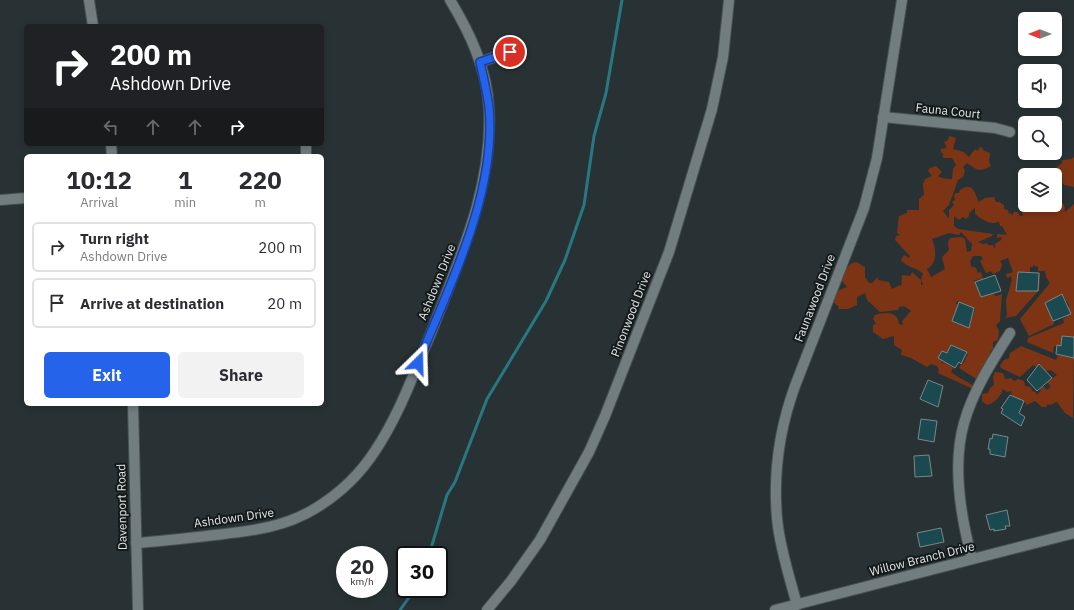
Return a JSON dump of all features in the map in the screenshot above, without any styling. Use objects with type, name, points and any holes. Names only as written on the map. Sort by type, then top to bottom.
[{"type":"street","points":[[89,0],[93,24]]},
{"type":"street","name":"Ashdown Drive","points":[[136,543],[263,529],[289,522],[314,510],[355,477],[374,453],[391,426],[407,391],[459,262],[478,204],[486,168],[489,106],[480,62],[466,27],[450,0]]},
{"type":"street","name":"Pinonwood Drive","points":[[488,610],[511,582],[540,540],[589,452],[605,416],[668,252],[708,124],[720,75],[729,0]]},
{"type":"street","name":"Faunawood Drive","points":[[797,605],[777,520],[776,466],[779,439],[785,414],[795,386],[864,208],[877,158],[902,0]]},
{"type":"street","points":[[480,62],[510,52]]},
{"type":"street","name":"Fauna Court","points":[[883,117],[995,128],[1010,132]]},
{"type":"street","points":[[0,200],[24,198]]},
{"type":"street","points":[[972,559],[960,500],[960,439],[972,400],[1010,333]]},
{"type":"street","name":"Davenport Road","points":[[133,406],[138,610]]},
{"type":"street","name":"Willow Branch Drive","points":[[775,610],[1074,533]]},
{"type":"shaded area","points":[[949,136],[956,138],[953,149],[964,152],[969,157],[975,149],[978,151],[979,148],[982,147],[983,150],[990,153],[989,161],[991,166],[978,170],[967,163],[963,167],[965,171],[963,177],[958,180],[949,205],[943,211],[949,219],[949,210],[954,205],[952,202],[955,200],[954,195],[959,193],[960,190],[965,187],[971,188],[975,192],[979,202],[985,198],[994,197],[996,202],[1004,205],[1004,209],[1008,210],[1009,214],[1011,213],[1012,216],[1014,212],[1018,212],[1020,216],[1023,216],[1022,212],[1062,212],[1062,203],[1064,204],[1065,212],[1074,204],[1074,340],[1059,347],[1054,346],[1053,353],[1027,342],[1028,338],[1064,323],[1063,319],[1067,317],[1067,314],[1071,317],[1068,313],[1069,305],[1062,294],[1053,299],[1054,324],[1029,336],[1020,319],[1050,283],[1046,277],[1045,271],[1038,271],[1038,267],[1033,265],[1033,267],[1030,267],[1030,273],[1018,273],[1016,291],[1037,291],[1040,273],[1039,290],[1016,316],[1005,318],[1007,315],[1006,300],[1012,280],[1011,276],[1007,278],[1006,274],[1013,272],[1008,258],[1000,261],[1002,264],[1000,271],[993,274],[991,271],[986,273],[980,261],[983,259],[981,256],[973,256],[970,261],[971,266],[976,268],[978,273],[981,272],[983,279],[974,280],[981,297],[992,293],[996,296],[1002,294],[1000,321],[996,325],[999,331],[998,340],[993,342],[993,349],[990,352],[991,357],[978,380],[959,368],[962,363],[963,364],[968,354],[951,345],[947,353],[942,351],[938,358],[942,360],[942,364],[944,362],[953,368],[951,372],[975,387],[973,389],[938,373],[939,370],[937,366],[931,364],[927,367],[911,358],[901,355],[902,350],[894,345],[894,336],[883,339],[873,332],[873,325],[876,324],[873,319],[875,315],[879,314],[886,313],[893,315],[898,320],[899,324],[903,325],[902,321],[911,311],[904,306],[899,307],[898,310],[880,312],[867,300],[865,293],[857,297],[857,305],[848,309],[838,309],[839,307],[832,301],[837,291],[847,287],[841,280],[850,264],[856,262],[865,267],[865,277],[869,283],[872,283],[878,277],[878,280],[889,282],[892,289],[900,285],[901,287],[902,275],[910,276],[912,272],[921,280],[921,285],[923,285],[921,279],[923,274],[903,263],[901,260],[904,255],[909,258],[910,256],[895,240],[896,236],[900,235],[897,233],[899,216],[907,213],[907,210],[919,210],[919,199],[924,195],[923,184],[925,179],[932,176],[928,171],[930,168],[936,166],[942,172],[938,176],[952,179],[953,169],[956,165],[952,158],[944,158],[942,156],[944,155],[941,152],[941,149],[947,148],[944,142],[948,140]],"holes":[[[975,208],[975,214],[983,220],[992,223],[999,222],[1000,226],[1002,226],[1007,235],[997,234],[997,238],[1002,237],[1001,240],[995,244],[995,248],[993,245],[978,242],[992,236],[993,234],[958,229],[954,226],[954,216],[959,220],[963,217],[966,219],[969,216],[969,213]],[[961,232],[972,244],[971,251],[967,252],[965,239],[961,237],[950,238],[948,242],[949,250],[942,257],[945,269],[931,277],[927,269],[933,263],[935,255],[932,239],[949,233],[959,235]],[[957,301],[975,309],[969,328],[952,321],[958,305],[956,304]]]},
{"type":"shaded area","points":[[1074,157],[1074,187],[1064,185],[1062,182],[1062,168],[1057,167],[1062,163],[1062,160],[1071,159]]},
{"type":"shaded area","points":[[1021,346],[1056,360],[1058,355],[1073,358],[1074,354],[1073,418],[1065,413],[1057,402],[1050,405],[1048,404],[1046,407],[1042,407],[1035,401],[1027,405],[1024,401],[1012,396],[1011,391],[1007,392],[1003,389],[999,397],[992,403],[987,405],[982,401],[982,394],[988,393],[990,388],[994,385],[993,377],[995,372],[1003,373],[1005,379],[1011,378],[1014,381],[1018,379],[1024,381],[1025,386],[1031,387],[1032,391],[1036,392],[1036,395],[1041,391],[1040,389],[1043,386],[1047,390],[1051,387],[1047,382],[1057,375],[1051,370],[1044,371],[1039,364],[1036,367],[1033,365],[1020,377],[1001,368],[1000,365],[1004,360],[1009,358],[1010,353]]},
{"type":"building","points":[[1018,272],[1039,273],[1038,291],[1016,291]]},
{"type":"building","points":[[995,275],[1001,291],[981,297],[975,282]]},
{"type":"building","points":[[1062,294],[1071,314],[1053,321],[1045,303]]},
{"type":"building","points":[[959,302],[974,308],[969,328],[952,321]]},
{"type":"building","points":[[1062,336],[1074,337],[1074,358],[1056,354],[1057,345],[1061,346]]},
{"type":"building","points":[[951,345],[967,352],[961,364],[959,362],[955,368],[938,358],[942,351],[947,353]]},
{"type":"building","points":[[1039,364],[1052,378],[1037,391],[1027,380]]},
{"type":"building","points":[[928,380],[943,386],[938,407],[920,399]]},
{"type":"building","points":[[1010,395],[1024,401],[1019,413],[1025,417],[1021,426],[1001,413],[1003,409],[1001,408]]},
{"type":"building","points":[[921,419],[937,421],[934,442],[918,439]]},
{"type":"building","points":[[993,434],[1008,437],[1005,457],[990,454],[990,449],[988,449],[990,438],[992,439]]},
{"type":"building","points":[[929,455],[932,476],[915,477],[914,456]]},
{"type":"building","points":[[1007,510],[1010,526],[1005,526],[1006,529],[994,531],[994,529],[990,530],[986,515]]},
{"type":"building","points":[[941,528],[944,542],[920,547],[917,533]]},
{"type":"waterway","points":[[432,546],[447,495],[455,482],[487,399],[546,301],[565,260],[584,205],[594,136],[606,93],[622,0]]},
{"type":"waterway","points":[[400,610],[409,598]]},
{"type":"route","points":[[418,363],[470,233],[486,168],[489,106],[480,62],[510,52]]}]
